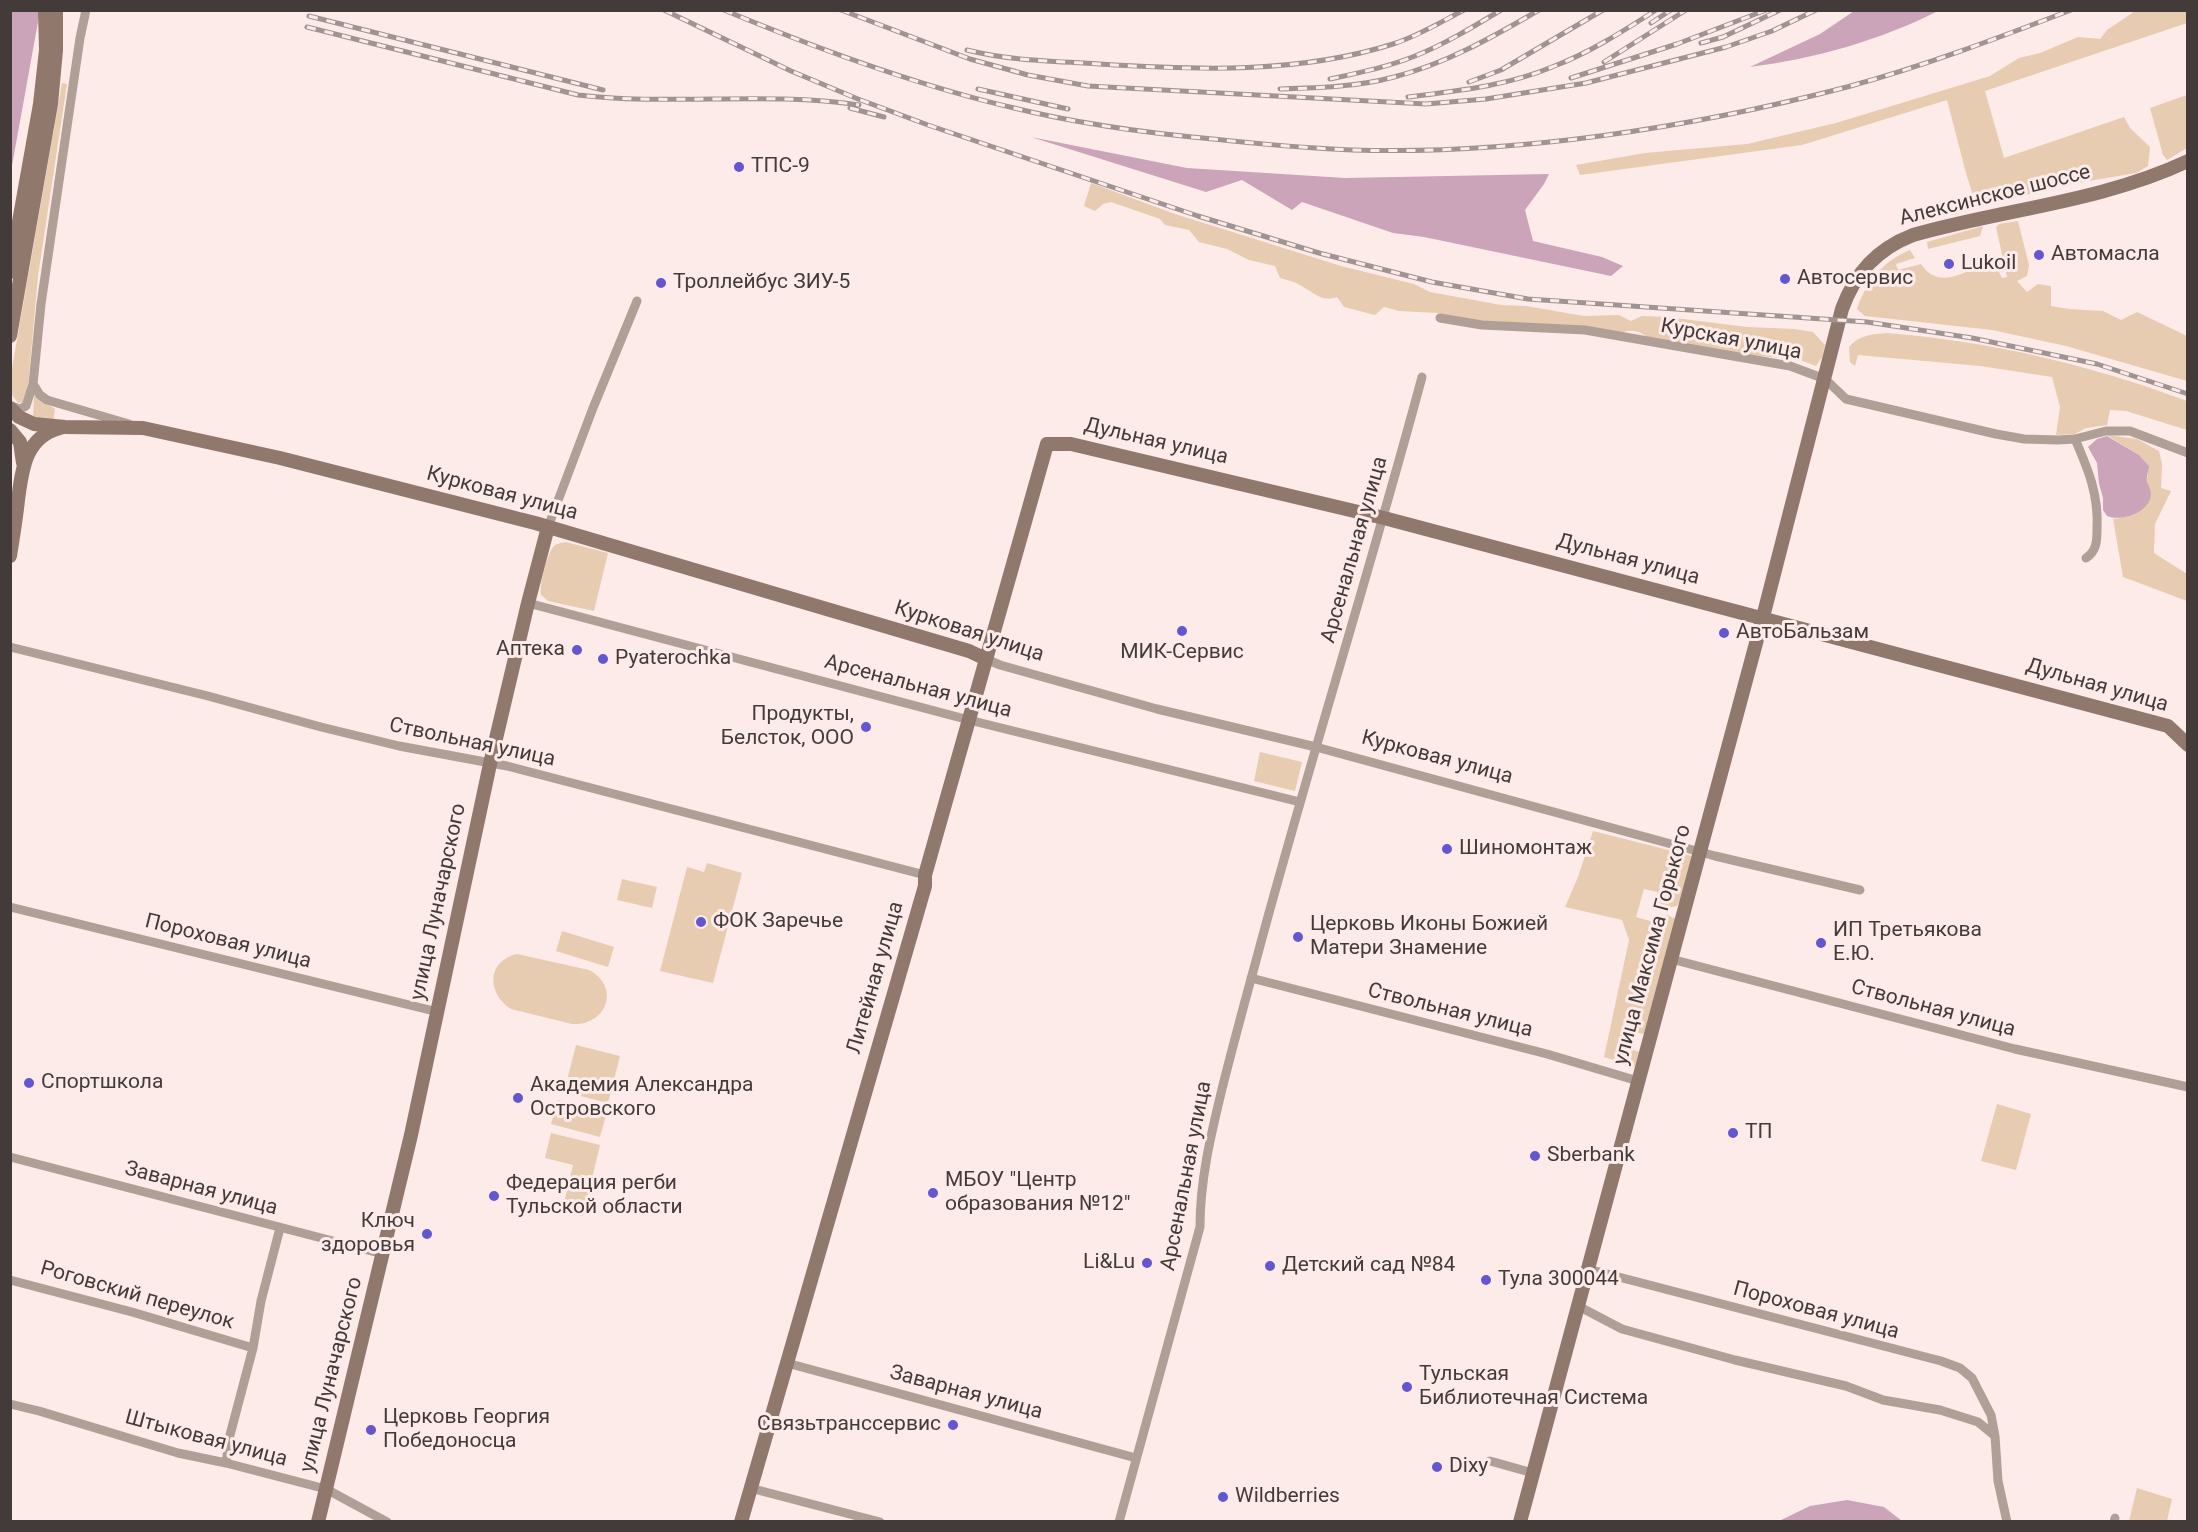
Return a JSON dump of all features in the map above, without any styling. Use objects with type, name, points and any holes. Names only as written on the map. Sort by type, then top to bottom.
[{"type":"main road","points":[[10,336],[45,104],[45,10]]},
{"type":"main road","points":[[10,272],[56,50],[56,10]]},
{"type":"main road","name":"Алексинское шоссе","points":[[1825,380],[1842,309],[1850,288],[1868,263],[1885,248],[1913,235],[1934,229],[2117,188],[2164,172],[2187,161]]},
{"type":"main road","name":"улица Максима Горького","points":[[1520,1521],[1825,380]]},
{"type":"main road","name":"Курковая улица","points":[[10,407],[27,422],[65,427],[143,428],[280,458],[548,527],[969,651],[986,659]]},
{"type":"main road","points":[[23,464],[39,438],[65,427]]},
{"type":"main road","points":[[10,430],[20,442],[23,464],[10,556]]},
{"type":"main road","name":"Дульная улица","points":[[1047,444],[1071,444],[1384,518],[1763,617],[2168,726],[2187,745]]},
{"type":"main road","name":"Литейная улица","points":[[741,1521],[925,886],[926,874],[1047,444]]},
{"type":"main road","name":"улица Луначарского","points":[[318,1521],[383,1254],[438,1012],[490,764],[548,527]]},
{"type":"street","points":[[10,407],[20,409],[26,406],[33,384],[42,295],[86,10]]},
{"type":"street","name":"улица Луначарского","points":[[548,527],[637,301]]},
{"type":"street","name":"Курская улица","points":[[1440,318],[1482,324],[1585,330],[1790,366],[1825,380],[1846,399],[1996,434],[2025,439],[2075,439],[2106,431],[2130,431],[2187,453]]},
{"type":"street","name":"Арсенальная улица","points":[[1119,1521],[1200,1227],[1200,1194],[1206,1154],[1251,978],[1300,802],[1384,518],[1422,377]]},
{"type":"street","points":[[33,384],[40,395],[47,400],[143,428]]},
{"type":"street","points":[[2075,439],[2094,484],[2098,509],[2094,550],[2086,558]]},
{"type":"street","name":"Арсенальная улица","points":[[528,603],[969,720],[1300,802]]},
{"type":"street","name":"Ствольная улица","points":[[10,647],[208,696],[321,728],[595,789],[926,874]]},
{"type":"street","name":"Курковая улица","points":[[986,659],[1000,665],[1157,709],[1316,747],[1700,852],[1860,890]]},
{"type":"street","name":"Пороховая улица","points":[[10,907],[438,1012]]},
{"type":"street","name":"Ствольная улица","points":[[1671,958],[2015,1049],[2187,1087]]},
{"type":"street","name":"Ствольная улица","points":[[1251,978],[1541,1053],[1638,1081]]},
{"type":"street","name":"Заварная улица","points":[[10,1157],[383,1254]]},
{"type":"street","name":"Роговский переулок","points":[[226,1463],[230,1435],[253,1348],[261,1301],[280,1228]]},
{"type":"street","name":"Пороховая улица","points":[[1587,1269],[1960,1368],[1972,1378],[1991,1415],[1995,1436],[1995,1466],[2007,1521]]},
{"type":"street","name":"Роговский переулок","points":[[10,1280],[132,1312],[253,1348]]},
{"type":"street","points":[[1578,1305],[1622,1329],[1736,1360],[1846,1386],[1883,1400],[1940,1410],[1978,1422],[1995,1436]]},
{"type":"street","name":"Заварная улица","points":[[787,1363],[1136,1458]]},
{"type":"street","name":"Штыковая улица","points":[[10,1404],[178,1453],[326,1489],[387,1521]]},
{"type":"street","points":[[1490,1461],[1533,1473]]},
{"type":"street","points":[[750,1488],[880,1521]]},
{"type":"shaded area","points":[[11,11],[40,11],[11,171]]},
{"type":"shaded area","points":[[1854,11],[1938,11],[1894,31],[1847,47],[1798,59],[1750,67],[1820,34]]},
{"type":"shaded area","points":[[2135,11],[2187,11],[2187,23],[1985,91],[2004,158],[2124,117],[2130,128],[2150,147],[2148,166],[2136,173],[2060,186],[1907,226],[1976,205],[1947,100],[1802,145],[1580,175],[1576,165],[1645,153],[1747,144],[1836,123],[1990,76],[2019,58],[2040,53],[2078,37],[2100,39],[2107,30]]},
{"type":"shaded area","points":[[62,83],[67,84],[38,276],[27,398],[24,402],[18,403],[12,395],[12,368]]},
{"type":"shaded area","points":[[2187,95],[2187,148],[2167,160],[2163,155],[2150,108]]},
{"type":"shaded area","points":[[1031,137],[1187,168],[1345,178],[1549,174],[1525,210],[1533,241],[1602,257],[1623,266],[1611,276],[1424,237],[1393,233],[1302,202],[1292,210],[1242,180],[1206,192]]},
{"type":"shaded area","points":[[1091,183],[1175,214],[1341,266],[1414,284],[1430,292],[1501,305],[1526,306],[1584,316],[1619,315],[1631,321],[1642,316],[1667,317],[1747,327],[1795,329],[1813,332],[1825,345],[1822,357],[1816,366],[1800,360],[1741,354],[1648,338],[1633,331],[1617,334],[1482,322],[1437,313],[1399,311],[1384,307],[1375,315],[1344,307],[1337,297],[1321,297],[1296,283],[1280,278],[1275,266],[1249,260],[1227,249],[1199,242],[1189,230],[1165,225],[1160,219],[1111,202],[1103,204],[1095,211],[1084,206]]},
{"type":"shaded area","points":[[2018,221],[2029,265],[2027,276],[2017,281],[2027,292],[2038,284],[2051,286],[2051,306],[2103,311],[2121,320],[2137,312],[2187,336],[2187,381],[2066,346],[1992,330],[1865,316],[1857,309],[1865,290],[1884,266],[1910,250],[1915,258],[1896,264],[1898,270],[1921,264],[1932,275],[1943,278],[1987,265],[1996,268],[2002,278],[2007,277],[1996,227],[1999,224]]},
{"type":"shaded area","points":[[1983,226],[1980,236],[1928,249],[1927,242]]},
{"type":"shaded area","points":[[1887,333],[1963,342],[2039,356],[2114,376],[2187,401],[2187,430],[2126,411],[2110,410],[2107,425],[2086,428],[2075,434],[2056,435],[2060,407],[2052,377],[1980,366],[1858,355],[1855,366],[1850,362],[1849,347],[1853,343],[1866,336]]},
{"type":"shaded area","points":[[34,395],[55,409],[53,421],[33,419]]},
{"type":"shaded area","points":[[2107,435],[2137,439],[2159,451],[2162,464],[2161,488],[2171,491],[2155,524],[2154,553],[2187,574],[2187,601],[2123,577],[2113,519],[2131,515],[2140,510],[2148,501],[2151,496],[2147,480],[2149,466],[2139,455]]},
{"type":"shaded area","points":[[2107,436],[2139,455],[2149,466],[2147,479],[2151,495],[2149,501],[2140,511],[2127,517],[2113,518],[2107,516],[2103,510],[2097,463],[2088,447],[2097,439]]},
{"type":"shaded area","points":[[566,542],[608,553],[594,611],[548,601],[541,595],[542,578],[551,551],[556,545]]},
{"type":"shaded area","points":[[1260,752],[1302,762],[1295,791],[1254,781]]},
{"type":"shaded area","points":[[1593,831],[1692,856],[1681,899],[1677,906],[1667,908],[1660,904],[1657,892],[1644,889],[1636,917],[1657,923],[1666,915],[1677,919],[1644,1034],[1633,1032],[1629,1048],[1639,1052],[1635,1067],[1604,1057],[1629,940],[1622,920],[1565,907],[1578,877]]},
{"type":"shaded area","name":"ФОК Заречье","points":[[707,863],[742,873],[713,983],[660,971],[687,867],[704,872]]},
{"type":"shaded area","points":[[622,879],[657,887],[652,908],[617,900]]},
{"type":"shaded area","points":[[562,931],[614,947],[608,967],[556,951]]},
{"type":"shaded area","points":[[517,954],[589,970],[599,977],[605,986],[606,1004],[594,1019],[572,1024],[511,1009],[497,995],[493,978],[500,963]]},
{"type":"shaded area","points":[[576,1045],[620,1056],[608,1103],[564,1092]]},
{"type":"shaded area","points":[[558,1100],[607,1112],[600,1137],[551,1124]]},
{"type":"shaded area","points":[[1997,1104],[2031,1114],[2016,1170],[1981,1161]]},
{"type":"shaded area","points":[[551,1133],[600,1145],[583,1216],[562,1211],[573,1165],[545,1158]]},
{"type":"shaded area","points":[[2137,1488],[2172,1499],[2167,1521],[2129,1521]]},
{"type":"shaded area","points":[[1847,1500],[1884,1507],[1902,1521],[1779,1521],[1810,1506]]},
{"type":"railway","points":[[664,10],[791,71],[928,125],[1198,216],[1319,253],[1432,282],[1528,299],[1867,322],[1972,338],[2097,364],[2188,394]]},
{"type":"railway","points":[[724,10],[795,39],[904,77],[977,99],[1039,114],[1188,137],[1352,150],[1476,148],[1539,143],[1602,136],[1726,115],[1876,79],[2071,10]]},
{"type":"railway","points":[[841,10],[970,59],[1028,75],[1088,86],[1426,104],[1486,99],[1586,83],[1726,47],[1772,31],[1816,10]]},
{"type":"railway","points":[[967,50],[983,54],[1049,61],[1173,68],[1284,65],[1321,61],[1393,44],[1464,10]]},
{"type":"railway","points":[[1330,79],[1384,67],[1415,56],[1448,41],[1501,10]]},
{"type":"railway","points":[[1280,89],[1352,85],[1413,71],[1468,49],[1539,10]]},
{"type":"railway","points":[[1469,82],[1501,70],[1603,10]]},
{"type":"railway","points":[[1408,97],[1481,87],[1535,73],[1592,49],[1656,10]]},
{"type":"railway","points":[[1651,23],[1671,10]]},
{"type":"railway","points":[[1604,62],[1686,10]]},
{"type":"railway","points":[[1571,78],[1677,44],[1766,10]]},
{"type":"railway","points":[[1701,43],[1723,37],[1780,10]]},
{"type":"railway","points":[[309,16],[603,90]]},
{"type":"railway","points":[[307,27],[578,95],[648,99],[789,99],[859,105]]},
{"type":"railway","points":[[978,89],[1068,109]]},
{"type":"railway","points":[[850,108],[884,117]]},
{"type":"place","name":"ТПС-9","points":[[739,167]]},
{"type":"place","name":"Автомасла","points":[[2039,255]]},
{"type":"place","name":"Lukoil","points":[[1949,264]]},
{"type":"place","name":"Автосервис","points":[[1785,279]]},
{"type":"place","name":"Троллейбус ЗИУ-5","points":[[661,283]]},
{"type":"place","name":"МИК-Сервис","points":[[1182,631]]},
{"type":"place","name":"АвтоБальзам","points":[[1724,633]]},
{"type":"place","name":"Аптека","points":[[577,650]]},
{"type":"place","name":"Pyaterochka","points":[[603,659]]},
{"type":"place","name":"Продукты, Белсток, ООО","points":[[866,727]]},
{"type":"place","name":"Шиномонтаж","points":[[1447,849]]},
{"type":"place","name":"ФОК Заречье","points":[[701,922]]},
{"type":"place","name":"Церковь Иконы Божией Матери Знамение","points":[[1298,937]]},
{"type":"place","name":"ИП Третьякова Е.Ю.","points":[[1821,943]]},
{"type":"place","name":"Спортшкола","points":[[29,1083]]},
{"type":"place","name":"Академия Александра Островского","points":[[518,1098]]},
{"type":"place","name":"ТП","points":[[1733,1133]]},
{"type":"place","name":"Sberbank","points":[[1535,1156]]},
{"type":"place","name":"МБОУ \"Центр образования №12\"","points":[[933,1193]]},
{"type":"place","name":"Федерация регби Тульской области","points":[[494,1196]]},
{"type":"place","name":"Ключ здоровья","points":[[427,1234]]},
{"type":"place","name":"Li&Lu","points":[[1147,1263]]},
{"type":"place","name":"Детский сад №84","points":[[1270,1266]]},
{"type":"place","name":"Тула 300044","points":[[1486,1280]]},
{"type":"place","name":"Тульская Библиотечная Система","points":[[1407,1387]]},
{"type":"place","name":"Связьтранссервис","points":[[953,1425]]},
{"type":"place","name":"Церковь Георгия Победоносца","points":[[371,1430]]},
{"type":"place","name":"Dixy","points":[[1437,1467]]},
{"type":"place","name":"Wildberries","points":[[1223,1497]]}]
